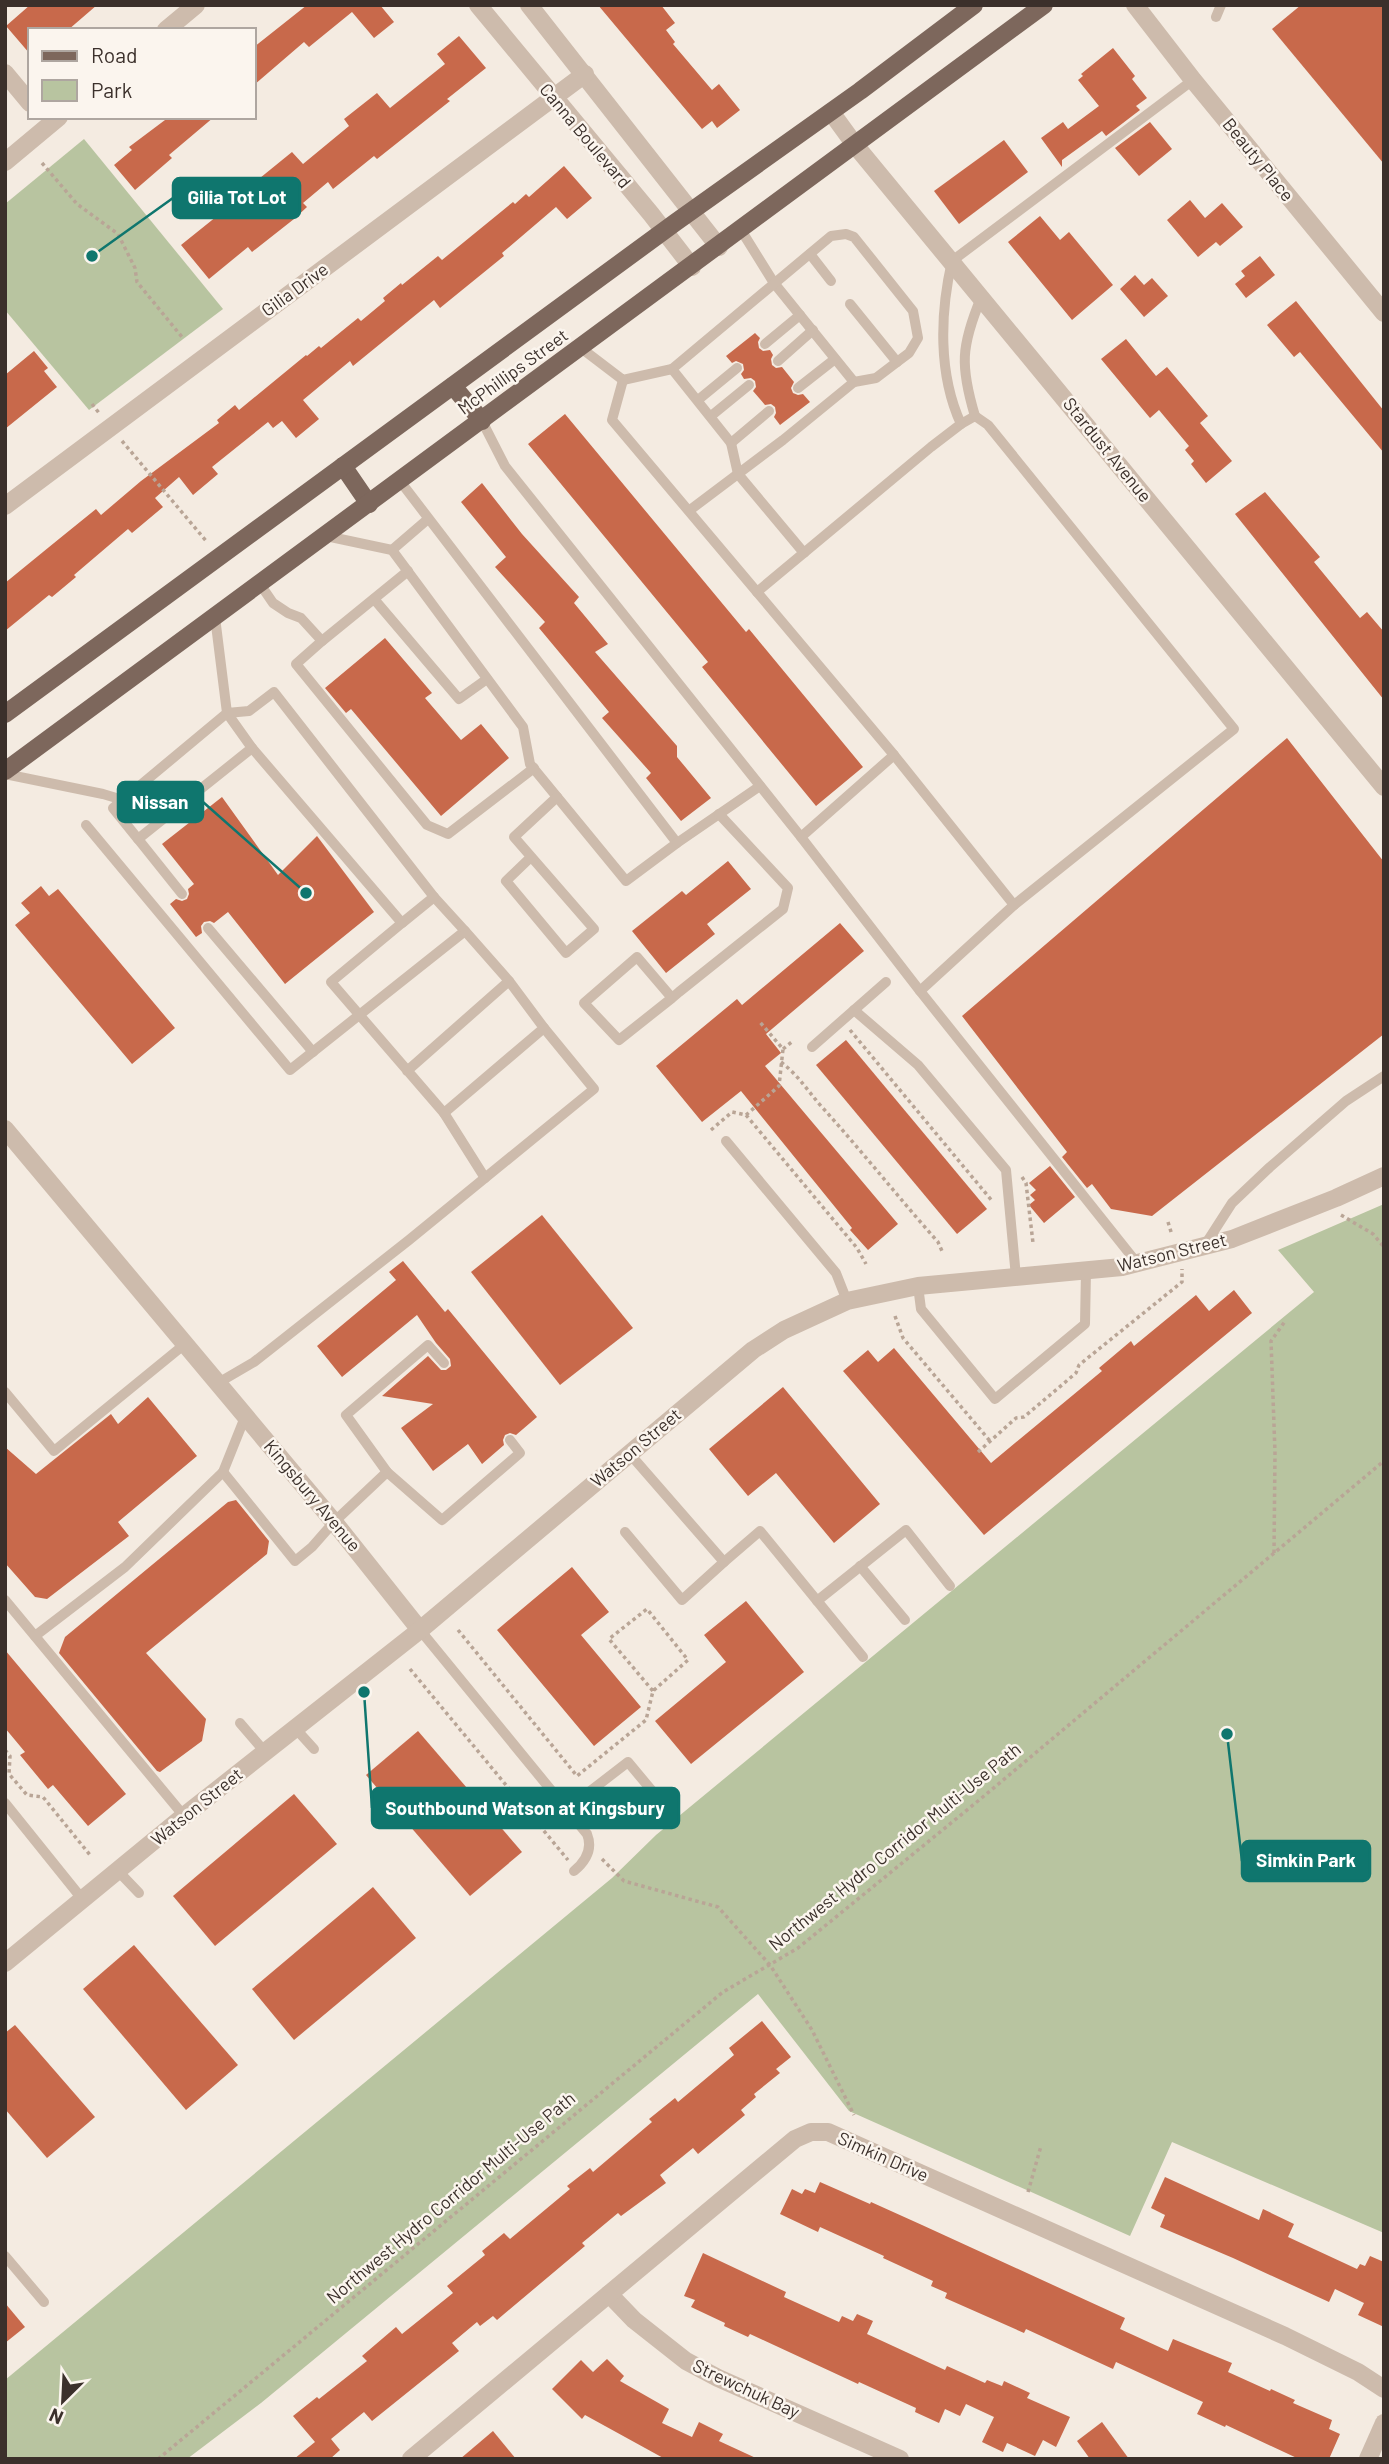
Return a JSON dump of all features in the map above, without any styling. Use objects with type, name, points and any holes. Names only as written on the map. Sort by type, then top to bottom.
[{"type":"main road","name":"McPhillips Street","points":[[5,715],[974,5]]},
{"type":"main road","name":"McPhillips Street","points":[[5,773],[1044,5]]},
{"type":"main road","points":[[453,386],[482,421]]},
{"type":"main road","points":[[343,466],[369,504]]},
{"type":"street","points":[[168,28],[196,5]]},
{"type":"street","name":"Canna Boulevard","points":[[478,5],[692,267]]},
{"type":"street","name":"Canna Boulevard","points":[[529,5],[719,247]]},
{"type":"street","name":"Beauty Place","points":[[1135,5],[1384,313]]},
{"type":"street","points":[[5,73],[28,101]]},
{"type":"street","name":"Gilia Drive","points":[[5,506],[584,74]]},
{"type":"street","name":"Stardust Avenue","points":[[831,112],[855,145],[1384,787]]},
{"type":"street","points":[[5,162],[50,120]]},
{"type":"street","name":"Kingsbury Avenue","points":[[5,1129],[334,1522],[420,1630]]},
{"type":"street","name":"Watson Street","points":[[5,1963],[184,1816],[420,1630],[753,1350],[784,1330],[847,1301],[918,1286],[1122,1267],[1232,1239],[1318,1206],[1384,1176]]},
{"type":"street","name":"Simkin Drive","points":[[411,2459],[795,2138],[820,2131],[828,2132],[1285,2336],[1358,2372],[1384,2389]]},
{"type":"street","name":"Strewchuk Bay","points":[[609,2294],[643,2328],[686,2361],[718,2378],[901,2459]]},
{"type":"street","points":[[1368,2459],[1384,2423]]},
{"type":"lane","points":[[1216,17],[1221,5]]},
{"type":"lane","points":[[961,424],[946,380],[945,292],[952,261],[1193,80]]},
{"type":"lane","points":[[741,230],[774,284],[854,382]]},
{"type":"lane","points":[[581,348],[623,380],[672,369],[831,236],[846,234],[854,237],[913,311],[918,338],[909,353],[876,378],[854,382],[690,510]]},
{"type":"lane","points":[[810,254],[831,281]]},
{"type":"lane","points":[[920,991],[1014,905],[1234,729],[988,425],[975,416],[964,373],[964,349],[970,325],[982,297]]},
{"type":"lane","points":[[850,304],[897,362]]},
{"type":"lane","points":[[765,344],[800,315]]},
{"type":"lane","points":[[778,361],[813,330]]},
{"type":"lane","points":[[798,387],[835,359]]},
{"type":"lane","points":[[698,400],[737,368]]},
{"type":"lane","points":[[672,369],[731,443],[738,474],[804,553]]},
{"type":"lane","points":[[623,380],[612,420],[894,755],[1014,905]]},
{"type":"lane","points":[[711,416],[749,385]]},
{"type":"lane","points":[[731,443],[769,411]]},
{"type":"lane","points":[[757,592],[961,424],[975,416]]},
{"type":"lane","points":[[482,421],[505,466],[1137,1263]]},
{"type":"lane","points":[[400,481],[677,843]]},
{"type":"lane","points":[[392,550],[428,519]]},
{"type":"lane","points":[[325,536],[392,550],[523,727],[530,764],[626,881],[760,786]]},
{"type":"lane","points":[[408,571],[296,664],[427,825],[448,834],[534,768]]},
{"type":"lane","points":[[260,584],[273,603],[301,618],[322,642]]},
{"type":"lane","points":[[374,599],[458,699],[487,679]]},
{"type":"lane","points":[[215,617],[227,713],[252,748],[402,923]]},
{"type":"lane","points":[[182,894],[113,808],[227,713],[249,711],[274,692],[434,897],[509,981],[594,1089],[264,1353],[218,1383]]},
{"type":"lane","points":[[138,839],[252,748]]},
{"type":"lane","points":[[801,837],[894,755]]},
{"type":"lane","points":[[5,773],[123,800]]},
{"type":"lane","points":[[531,857],[506,880],[566,953],[594,929],[514,837],[557,796]]},
{"type":"lane","points":[[671,998],[637,957],[584,1003],[619,1040],[783,909],[788,888],[719,814]]},
{"type":"lane","points":[[86,825],[290,1070],[465,931]]},
{"type":"lane","points":[[434,897],[331,982],[443,1113],[485,1178]]},
{"type":"lane","points":[[208,928],[313,1052]]},
{"type":"lane","points":[[407,1071],[509,981]]},
{"type":"lane","points":[[812,1047],[886,982]]},
{"type":"lane","points":[[854,1010],[918,1065],[1006,1170],[1017,1277]]},
{"type":"lane","points":[[443,1113],[544,1028]]},
{"type":"lane","points":[[1204,1246],[1232,1203],[1270,1167],[1346,1101],[1384,1076]]},
{"type":"lane","points":[[726,1142],[836,1273],[847,1301]]},
{"type":"lane","points":[[918,1286],[921,1309],[995,1399],[1085,1324],[1086,1270]]},
{"type":"lane","points":[[5,1392],[54,1451],[185,1345]]},
{"type":"lane","points":[[444,1363],[428,1345],[346,1415],[387,1472],[442,1520],[520,1453],[510,1440]]},
{"type":"lane","points":[[35,1636],[125,1567],[223,1472],[245,1417]]},
{"type":"lane","points":[[629,1453],[724,1562]]},
{"type":"lane","points":[[223,1472],[295,1561],[387,1472]]},
{"type":"lane","points":[[817,1601],[906,1530],[950,1586]]},
{"type":"lane","points":[[625,1532],[682,1600],[760,1531],[863,1657]]},
{"type":"lane","points":[[860,1566],[905,1620]]},
{"type":"lane","points":[[5,1600],[184,1816]]},
{"type":"lane","name":"Kingsbury Avenue","points":[[420,1630],[587,1833],[590,1847]]},
{"type":"lane","points":[[240,1723],[265,1752]]},
{"type":"lane","points":[[295,1728],[314,1749]]},
{"type":"lane","points":[[567,1809],[628,1762],[673,1816]]},
{"type":"lane","points":[[5,1803],[83,1900]]},
{"type":"lane","points":[[575,1870],[582,1865],[590,1847]]},
{"type":"lane","points":[[118,1871],[139,1893]]},
{"type":"lane","points":[[5,2256],[44,2302]]},
{"type":"path","points":[[42,163],[77,204],[118,234],[135,268],[136,282],[182,337]]},
{"type":"path","points":[[92,404],[220,557]]},
{"type":"path","points":[[842,1020],[994,1203]]},
{"type":"path","points":[[759,1021],[783,1049]]},
{"type":"path","points":[[746,1115],[779,1086],[783,1049],[793,1041]]},
{"type":"path","points":[[781,1062],[798,1076],[887,1185],[939,1242],[942,1251]]},
{"type":"path","points":[[710,1130],[732,1112],[746,1115],[857,1248],[866,1264]]},
{"type":"path","points":[[1019,1173],[1026,1183],[1033,1243]]},
{"type":"path","points":[[1318,1206],[1343,1216],[1373,1234],[1384,1247]]},
{"type":"path","points":[[978,1452],[1016,1418],[1024,1417],[1076,1373],[1079,1365],[1182,1282],[1184,1273]]},
{"type":"path","points":[[895,1316],[903,1338],[990,1441]]},
{"type":"path","points":[[1274,1553],[1275,1453],[1271,1341],[1286,1321]]},
{"type":"path","name":"Northwest Hydro Corridor Multi-Use Path","points":[[158,2459],[713,2000],[798,1948],[1384,1461]]},
{"type":"path","points":[[458,1630],[577,1776],[646,1720],[653,1691],[688,1660],[647,1609],[610,1639],[653,1691]]},
{"type":"path","points":[[410,1669],[575,1870]]},
{"type":"path","points":[[5,1750],[10,1756],[9,1774],[27,1796],[43,1797],[90,1855]]},
{"type":"path","points":[[590,1847],[624,1881],[718,1907],[770,1965],[812,2030],[854,2115]]},
{"type":"path","points":[[1028,2192],[1041,2146]]},
{"type":"green space","points":[[84,139],[223,309],[89,410],[5,310],[5,204]]},
{"type":"green space","points":[[1384,1204],[1384,2233],[1172,2142],[1130,2236],[849,2111],[758,1994],[261,2403],[187,2459],[5,2459],[5,2380],[612,1878],[656,1835],[1314,1292],[1278,1250]]},
{"type":"building","points":[[30,5],[97,5],[70,28],[28,28],[28,52],[6,26]]},
{"type":"building","points":[[307,5],[380,5],[394,22],[374,38],[352,12],[309,47],[304,42],[256,83],[256,45]]},
{"type":"building","points":[[598,5],[661,5],[675,23],[666,30],[675,42],[673,44],[712,90],[719,84],[740,110],[717,128],[712,121],[702,129]]},
{"type":"building","points":[[1301,5],[1384,5],[1384,164],[1272,29]]},
{"type":"building","points":[[459,36],[486,68],[447,99],[450,101],[377,159],[374,156],[333,189],[328,182],[303,203],[307,207],[294,219],[252,252],[248,247],[209,279],[181,245],[262,180],[260,178],[292,152],[303,164],[349,126],[344,119],[377,93],[390,108],[445,64],[437,54]]},
{"type":"building","points":[[1113,48],[1135,76],[1132,79],[1147,98],[1136,106],[1140,110],[1106,136],[1102,131],[1062,160],[1062,167],[1041,138],[1063,122],[1068,129],[1099,106],[1078,80],[1083,76],[1081,74]]},
{"type":"building","points":[[166,119],[212,119],[169,155],[172,158],[135,190],[114,165],[132,150],[129,147]]},
{"type":"building","points":[[1150,122],[1172,149],[1139,176],[1115,148]]},
{"type":"building","points":[[1004,140],[1028,172],[959,224],[934,191]]},
{"type":"building","points":[[564,166],[592,198],[567,219],[556,207],[502,253],[504,256],[440,308],[434,300],[353,366],[350,361],[303,400],[319,419],[296,438],[282,421],[273,428],[268,422],[212,467],[218,474],[193,495],[179,477],[155,498],[163,507],[132,533],[128,529],[52,597],[49,595],[5,631],[5,583],[96,509],[101,515],[141,481],[219,423],[217,420],[235,405],[239,410],[306,355],[319,346],[321,348],[358,318],[361,321],[401,283],[402,285],[438,256],[442,260],[513,202],[515,204],[526,194],[529,197]]},
{"type":"building","points":[[1190,200],[1205,218],[1222,203],[1243,227],[1220,246],[1216,242],[1198,257],[1167,220]]},
{"type":"building","points":[[1040,216],[1060,240],[1069,232],[1113,285],[1072,320],[1008,242]]},
{"type":"building","points":[[1260,256],[1275,275],[1246,298],[1235,284],[1245,276],[1241,271]]},
{"type":"building","points":[[1135,275],[1144,285],[1152,278],[1168,296],[1144,317],[1120,289]]},
{"type":"building","points":[[1296,301],[1384,411],[1384,453],[1300,352],[1294,357],[1267,325]]},
{"type":"building","points":[[755,333],[760,338],[759,348],[763,351],[770,350],[773,355],[772,365],[776,368],[782,367],[794,382],[791,388],[793,393],[803,394],[810,402],[780,425],[774,417],[775,407],[771,404],[765,405],[753,391],[756,387],[755,381],[751,378],[744,379],[741,374],[744,370],[743,364],[736,361],[732,363],[726,356]]},
{"type":"building","points":[[1126,339],[1156,376],[1167,367],[1208,416],[1200,423],[1232,461],[1206,483],[1191,464],[1194,461],[1185,450],[1189,446],[1159,410],[1150,418],[1101,359]]},
{"type":"building","points":[[34,351],[48,368],[44,371],[57,387],[5,429],[5,375]]},
{"type":"building","points":[[565,414],[746,632],[749,629],[863,767],[816,806],[702,667],[708,662],[528,444]]},
{"type":"building","points":[[482,483],[522,534],[579,597],[574,603],[608,644],[595,652],[677,746],[677,757],[711,798],[681,821],[646,778],[651,773],[602,718],[609,712],[539,628],[545,622],[495,567],[506,557],[461,502]]},
{"type":"building","points":[[1265,492],[1320,557],[1314,562],[1360,618],[1367,612],[1384,632],[1384,700],[1235,514]]},
{"type":"building","points":[[385,638],[432,693],[425,698],[461,740],[481,724],[509,758],[441,816],[351,709],[346,713],[325,688]]},
{"type":"building","points":[[1287,738],[1384,862],[1384,1034],[1152,1216],[1111,1209],[1092,1184],[1087,1188],[1062,1157],[1067,1152],[962,1016]]},
{"type":"building","points":[[222,797],[278,875],[317,836],[374,912],[285,984],[228,912],[214,923],[204,922],[201,926],[202,933],[196,937],[170,904],[176,899],[187,899],[188,889],[194,884],[162,844]]},
{"type":"building","points":[[728,861],[751,889],[707,924],[715,934],[666,973],[632,931],[682,891],[686,895]]},
{"type":"building","points":[[41,886],[49,896],[58,889],[175,1028],[132,1064],[15,925],[30,913],[21,903]]},
{"type":"building","points":[[840,923],[864,951],[766,1034],[781,1053],[765,1066],[898,1224],[868,1250],[741,1091],[702,1122],[656,1066],[737,999],[742,1005]]},
{"type":"building","points":[[846,1040],[987,1209],[957,1234],[816,1065]]},
{"type":"building","points":[[1050,1166],[1075,1197],[1044,1223],[1029,1205],[1035,1200],[1030,1195],[1036,1190],[1029,1183]]},
{"type":"building","points":[[542,1215],[633,1328],[560,1385],[471,1272]]},
{"type":"building","points":[[403,1261],[445,1312],[448,1309],[537,1417],[516,1435],[505,1435],[504,1445],[482,1464],[468,1444],[433,1471],[401,1428],[433,1404],[382,1396],[428,1356],[441,1370],[451,1366],[450,1359],[417,1315],[342,1377],[317,1346],[396,1280],[389,1272]]},
{"type":"building","points":[[1234,1290],[1252,1313],[984,1535],[843,1371],[868,1350],[878,1362],[894,1348],[991,1463],[1102,1371],[1099,1368],[1131,1341],[1134,1346],[1196,1295],[1209,1311]]},
{"type":"building","points":[[783,1387],[880,1504],[834,1543],[776,1473],[748,1496],[709,1449]]},
{"type":"building","points":[[148,1397],[197,1456],[118,1522],[129,1536],[47,1599],[35,1597],[5,1563],[5,1447],[36,1474],[111,1414],[118,1424]]},
{"type":"building","points":[[236,1500],[269,1541],[267,1554],[146,1653],[206,1719],[202,1741],[160,1772],[59,1653],[65,1637],[228,1502]]},
{"type":"building","points":[[572,1567],[609,1612],[581,1635],[641,1707],[594,1746],[497,1630]]},
{"type":"building","points":[[746,1601],[804,1672],[691,1764],[655,1721],[726,1662],[704,1635]]},
{"type":"building","points":[[5,1650],[126,1794],[88,1826],[53,1785],[48,1789],[20,1755],[25,1752],[5,1728]]},
{"type":"building","points":[[418,1731],[522,1852],[470,1896],[366,1775]]},
{"type":"building","points":[[294,1794],[337,1844],[215,1946],[173,1896]]},
{"type":"building","points":[[373,1887],[416,1938],[294,2040],[252,1989]]},
{"type":"building","points":[[134,1945],[238,2065],[186,2110],[83,1989]]},
{"type":"building","points":[[762,2021],[791,2057],[776,2069],[780,2073],[754,2094],[756,2097],[741,2110],[745,2115],[698,2154],[693,2148],[660,2175],[666,2183],[621,2216],[618,2213],[582,2243],[585,2246],[497,2320],[493,2316],[480,2326],[477,2322],[452,2343],[459,2351],[372,2421],[364,2412],[331,2439],[340,2450],[330,2459],[294,2459],[315,2442],[293,2416],[367,2361],[362,2356],[396,2327],[402,2334],[453,2293],[447,2286],[485,2255],[482,2251],[504,2233],[510,2239],[570,2189],[567,2186],[590,2168],[593,2172],[652,2122],[649,2119],[675,2098],[678,2102],[734,2055],[729,2048]]},
{"type":"building","points":[[15,2025],[95,2117],[47,2158],[5,2109],[5,2033]]},
{"type":"building","points":[[1165,2177],[1259,2220],[1263,2209],[1294,2224],[1288,2237],[1357,2269],[1360,2264],[1365,2266],[1370,2256],[1384,2262],[1384,2327],[1358,2315],[1364,2303],[1335,2289],[1329,2302],[1160,2227],[1165,2215],[1151,2208]]},
{"type":"building","points":[[820,2182],[870,2204],[871,2202],[1125,2318],[1120,2329],[1168,2351],[1173,2339],[1232,2363],[1228,2372],[1295,2400],[1293,2403],[1332,2420],[1329,2429],[1340,2434],[1329,2459],[1299,2459],[1226,2425],[1225,2427],[1197,2414],[1203,2402],[1116,2362],[1113,2369],[1026,2329],[1024,2333],[945,2298],[947,2293],[931,2286],[933,2281],[883,2258],[884,2256],[820,2227],[818,2232],[780,2214],[792,2189],[802,2194],[805,2189],[815,2193]]},
{"type":"building","points":[[703,2253],[786,2292],[784,2297],[839,2322],[842,2316],[853,2321],[857,2314],[873,2321],[867,2334],[945,2370],[947,2366],[985,2383],[987,2380],[1002,2386],[1004,2381],[1030,2393],[1027,2398],[1070,2417],[1056,2447],[1043,2440],[1035,2456],[1007,2443],[1003,2452],[982,2442],[994,2417],[966,2404],[960,2416],[945,2409],[939,2423],[915,2412],[916,2408],[859,2382],[858,2384],[750,2334],[748,2337],[724,2326],[725,2323],[691,2307],[695,2300],[684,2296]]},
{"type":"building","points":[[5,2303],[25,2327],[5,2343]]},
{"type":"building","points":[[607,2359],[624,2376],[620,2381],[669,2409],[662,2423],[692,2437],[699,2422],[723,2434],[719,2441],[758,2459],[665,2459],[585,2415],[582,2419],[552,2389],[581,2360],[593,2372]]},
{"type":"building","points":[[1102,2422],[1129,2459],[1090,2459],[1077,2441]]},
{"type":"building","points":[[493,2431],[516,2459],[460,2459]]},
{"type":"place","name":"Gilia Tot Lot","points":[[92,256]]},
{"type":"place","name":"Nissan","points":[[306,893]]},
{"type":"place","name":"Southbound Watson at Kingsbury","points":[[364,1692]]},
{"type":"place","name":"Simkin Park","points":[[1227,1734]]}]
